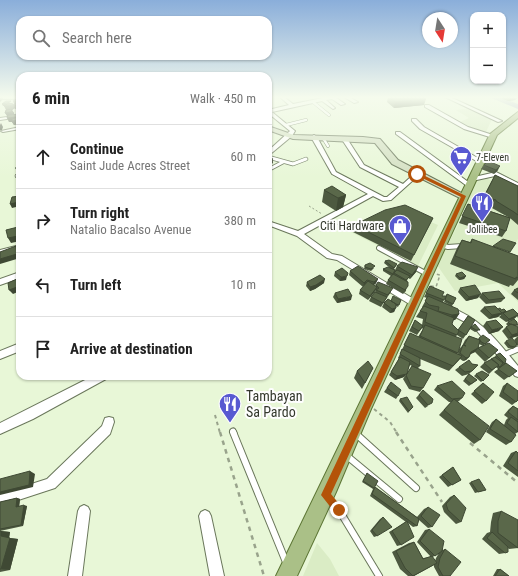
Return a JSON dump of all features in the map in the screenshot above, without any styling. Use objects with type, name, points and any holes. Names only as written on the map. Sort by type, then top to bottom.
[{"type":"main road","points":[[288,573],[326,495],[366,404],[419,299],[434,274],[441,245],[456,220],[463,196],[480,161],[506,124]]},
{"type":"street","points":[[418,124],[422,128],[480,161]]},
{"type":"street","points":[[459,124],[466,128],[488,124]]},
{"type":"street","points":[[272,152],[290,135],[293,130],[286,125]]},
{"type":"street","points":[[3,131],[16,129]]},
{"type":"street","points":[[272,129],[290,135],[377,141],[394,162],[463,196]]},
{"type":"street","points":[[398,133],[471,182],[496,174],[518,184]]},
{"type":"street","points":[[314,137],[334,173],[383,199],[389,199],[417,174]]},
{"type":"street","points":[[344,138],[362,166],[403,186]]},
{"type":"street","points":[[299,234],[372,194]]},
{"type":"street","points":[[272,224],[299,234],[330,256],[339,258],[419,299]]},
{"type":"street","points":[[0,253],[16,248]]},
{"type":"street","points":[[0,282],[16,276]]},
{"type":"street","points":[[439,306],[468,319],[480,328],[518,373]]},
{"type":"street","points":[[0,355],[16,349]]},
{"type":"street","points":[[0,429],[95,380]]},
{"type":"street","points":[[0,500],[51,484],[106,430],[109,422]]},
{"type":"street","points":[[75,576],[84,511]]},
{"type":"street","points":[[205,516],[216,576]]},
{"type":"lane","points":[[286,125],[290,124]]},
{"type":"lane","points":[[323,138],[328,146]]},
{"type":"lane","points":[[272,158],[293,164],[306,159]]},
{"type":"lane","points":[[272,168],[283,162]]},
{"type":"lane","points":[[441,245],[448,247],[466,246]]},
{"type":"lane","points":[[379,248],[434,274]]},
{"type":"lane","points":[[503,356],[518,349]]},
{"type":"lane","points":[[233,431],[288,573]]},
{"type":"lane","points":[[354,432],[416,488]]},
{"type":"lane","points":[[344,454],[399,499]]},
{"type":"lane","points":[[326,495],[339,510],[379,576]]},
{"type":"path","points":[[434,274],[436,287]]},
{"type":"path","points":[[366,404],[390,422],[442,502]]},
{"type":"path","points":[[215,415],[264,576]]},
{"type":"path","points":[[470,443],[518,483]]},
{"type":"shaded area","points":[[460,124],[490,124],[485,134]]},
{"type":"shaded area","points":[[486,178],[518,194],[518,239],[508,256],[518,261],[518,302],[498,283],[455,291],[437,265],[459,223],[502,237],[465,210],[468,196],[478,180]]},
{"type":"shaded area","name":"Citi Hardware","points":[[378,214],[419,217],[438,225],[418,266],[347,230]]},
{"type":"shaded area","points":[[317,543],[330,559],[339,576],[303,576]]},
{"type":"building","points":[[488,161],[500,166],[496,170],[484,165]]},
{"type":"building","points":[[495,175],[518,186],[518,215],[496,200],[487,197],[489,194],[486,193]]},
{"type":"building","points":[[332,186],[346,195],[338,198],[324,190]]},
{"type":"building","points":[[16,196],[16,203],[10,204],[12,197]]},
{"type":"building","points":[[468,204],[510,218],[506,231],[462,216]]},
{"type":"building","name":"Citi Hardware","points":[[405,205],[433,218],[414,255],[354,225],[385,210]]},
{"type":"building","points":[[16,228],[16,236],[8,238],[6,230]]},
{"type":"building","points":[[472,239],[518,256],[518,278],[516,277],[516,279],[455,256],[462,240],[471,243]]},
{"type":"building","points":[[503,239],[516,243],[510,252],[493,246]]},
{"type":"building","points":[[16,246],[16,254],[0,259],[0,252]]},
{"type":"building","points":[[389,260],[397,264],[394,268],[385,261]]},
{"type":"building","points":[[402,262],[418,267],[412,275],[397,266]]},
{"type":"building","points":[[370,263],[375,266],[371,269],[365,267],[365,265]]},
{"type":"building","points":[[358,266],[378,279],[374,282],[367,280],[364,283],[350,271]]},
{"type":"building","points":[[388,267],[395,270],[393,274],[383,269]]},
{"type":"building","points":[[342,268],[348,273],[347,276],[341,277],[335,272]]},
{"type":"building","points":[[397,270],[410,276],[406,280],[394,273]]},
{"type":"building","points":[[462,272],[466,276],[460,278],[456,274]]},
{"type":"building","points":[[393,274],[408,282],[408,286],[405,290],[388,280]]},
{"type":"building","points":[[320,275],[325,279],[310,287],[307,282]]},
{"type":"building","points":[[16,279],[16,287],[9,290],[8,283]]},
{"type":"building","points":[[368,281],[377,287],[370,296],[360,290]]},
{"type":"building","points":[[378,282],[393,288],[388,295],[376,290],[379,288],[376,285]]},
{"type":"building","points":[[475,285],[481,294],[469,297],[460,288]]},
{"type":"building","points":[[430,286],[444,292],[442,296],[446,296],[444,300],[426,293]]},
{"type":"building","points":[[348,289],[352,296],[338,299],[335,293]]},
{"type":"building","points":[[499,291],[505,298],[489,300],[482,293]]},
{"type":"building","points":[[375,292],[387,297],[383,303],[371,297]]},
{"type":"building","points":[[447,294],[456,298],[453,304],[445,300]]},
{"type":"building","points":[[393,296],[401,300],[399,305],[391,301]]},
{"type":"building","points":[[428,296],[458,309],[459,314],[452,315],[438,311],[439,307],[429,305],[425,301]]},
{"type":"building","points":[[388,299],[396,304],[396,308],[392,309],[384,303]]},
{"type":"building","points":[[424,306],[454,318],[452,324],[459,331],[457,335],[425,322],[427,313],[420,311]]},
{"type":"building","points":[[495,306],[502,313],[492,315],[484,307]]},
{"type":"building","points":[[500,308],[501,310],[504,309],[506,311],[502,313],[498,309]]},
{"type":"building","points":[[513,309],[518,315],[509,319],[503,313]]},
{"type":"building","points":[[468,316],[475,320],[466,335],[458,330]]},
{"type":"building","points":[[514,319],[517,322],[517,325],[510,324],[508,322]]},
{"type":"building","points":[[415,320],[423,326],[419,331],[412,327]]},
{"type":"building","points":[[496,320],[503,327],[492,330],[486,322]]},
{"type":"building","points":[[475,324],[480,330],[476,330],[471,327]]},
{"type":"building","points":[[511,324],[518,327],[518,333],[512,335],[506,327]]},
{"type":"building","points":[[425,325],[462,339],[458,353],[420,336]]},
{"type":"building","points":[[410,333],[462,356],[453,366],[404,345]]},
{"type":"building","points":[[483,335],[490,340],[485,344],[480,341],[479,338]]},
{"type":"building","points":[[469,336],[480,340],[478,348],[471,352],[469,357],[466,358],[460,353],[463,345],[466,346],[464,345]]},
{"type":"building","points":[[512,338],[517,344],[515,347],[510,346],[506,341]]},
{"type":"building","points":[[489,343],[498,350],[489,358],[478,348]]},
{"type":"building","points":[[402,349],[420,358],[420,366],[400,354]]},
{"type":"building","points":[[500,353],[506,359],[505,364],[496,355]]},
{"type":"building","points":[[400,357],[410,362],[407,374],[397,376],[391,372]]},
{"type":"building","points":[[495,357],[503,363],[500,367],[491,359]]},
{"type":"building","points":[[492,359],[499,365],[492,370],[484,363]]},
{"type":"building","points":[[469,360],[472,364],[478,365],[472,371],[465,372],[459,367]]},
{"type":"building","points":[[368,361],[373,368],[365,383],[357,371]]},
{"type":"building","points":[[506,363],[517,371],[509,377],[498,369]]},
{"type":"building","points":[[412,366],[431,374],[423,388],[411,386],[406,375]]},
{"type":"building","points":[[482,371],[489,375],[483,381],[476,374]]},
{"type":"building","points":[[469,374],[477,380],[471,384],[465,379]]},
{"type":"building","points":[[452,381],[465,393],[462,398],[452,399],[437,386]]},
{"type":"building","points":[[391,382],[401,390],[398,396],[387,388]]},
{"type":"building","points":[[483,383],[494,392],[486,401],[474,391]]},
{"type":"building","points":[[507,383],[518,391],[518,400],[516,402],[503,392]]},
{"type":"building","points":[[423,390],[433,399],[432,403],[428,405],[419,395]]},
{"type":"building","points":[[407,397],[413,407],[409,411],[400,399]]},
{"type":"building","points":[[454,399],[489,426],[480,440],[444,410]]},
{"type":"building","points":[[513,406],[518,409],[518,420],[508,412]]},
{"type":"building","points":[[511,417],[518,422],[518,432],[507,423]]},
{"type":"building","points":[[496,419],[516,435],[511,442],[490,429]]},
{"type":"building","points":[[516,451],[518,453],[518,471],[508,463]]},
{"type":"building","points":[[453,467],[461,480],[452,485],[442,475]]},
{"type":"building","points":[[30,471],[29,485],[0,492],[0,479]]},
{"type":"building","points":[[367,473],[378,481],[374,488],[363,481]]},
{"type":"building","points":[[479,479],[486,490],[478,492],[471,482]]},
{"type":"building","points":[[375,487],[419,519],[417,526],[372,494]]},
{"type":"building","points":[[454,495],[466,508],[461,522],[448,510],[446,504]]},
{"type":"building","points":[[17,498],[16,507],[24,505],[21,525],[0,529],[0,502]]},
{"type":"building","points":[[428,507],[440,515],[432,527],[421,516]]},
{"type":"building","points":[[501,511],[518,520],[518,548],[498,533],[498,521]]},
{"type":"building","points":[[383,517],[392,527],[377,536],[372,530]]},
{"type":"building","points":[[407,521],[414,537],[401,545],[392,531]]},
{"type":"building","points":[[429,529],[444,541],[442,551],[435,556],[420,541]]},
{"type":"building","points":[[0,531],[1,536],[10,538],[1,569],[0,569]]},
{"type":"building","points":[[492,532],[508,547],[508,552],[505,553],[487,538]]},
{"type":"building","points":[[414,542],[423,559],[432,556],[437,563],[413,576],[405,568],[396,551]]},
{"type":"building","points":[[445,549],[461,562],[450,576],[443,576],[438,567],[440,558]]},
{"type":"building","points":[[500,569],[509,576],[495,576]]},
{"type":"place","name":"7-Eleven","points":[[461,176]]},
{"type":"place","name":"Jollibee","points":[[482,222]]},
{"type":"place","name":"Citi Hardware","points":[[400,246]]},
{"type":"place","name":"Tambayan Sa Pardo","points":[[230,424]]},
{"type":"route","points":[[339,510],[326,495],[366,404],[463,196],[417,174]]}]
